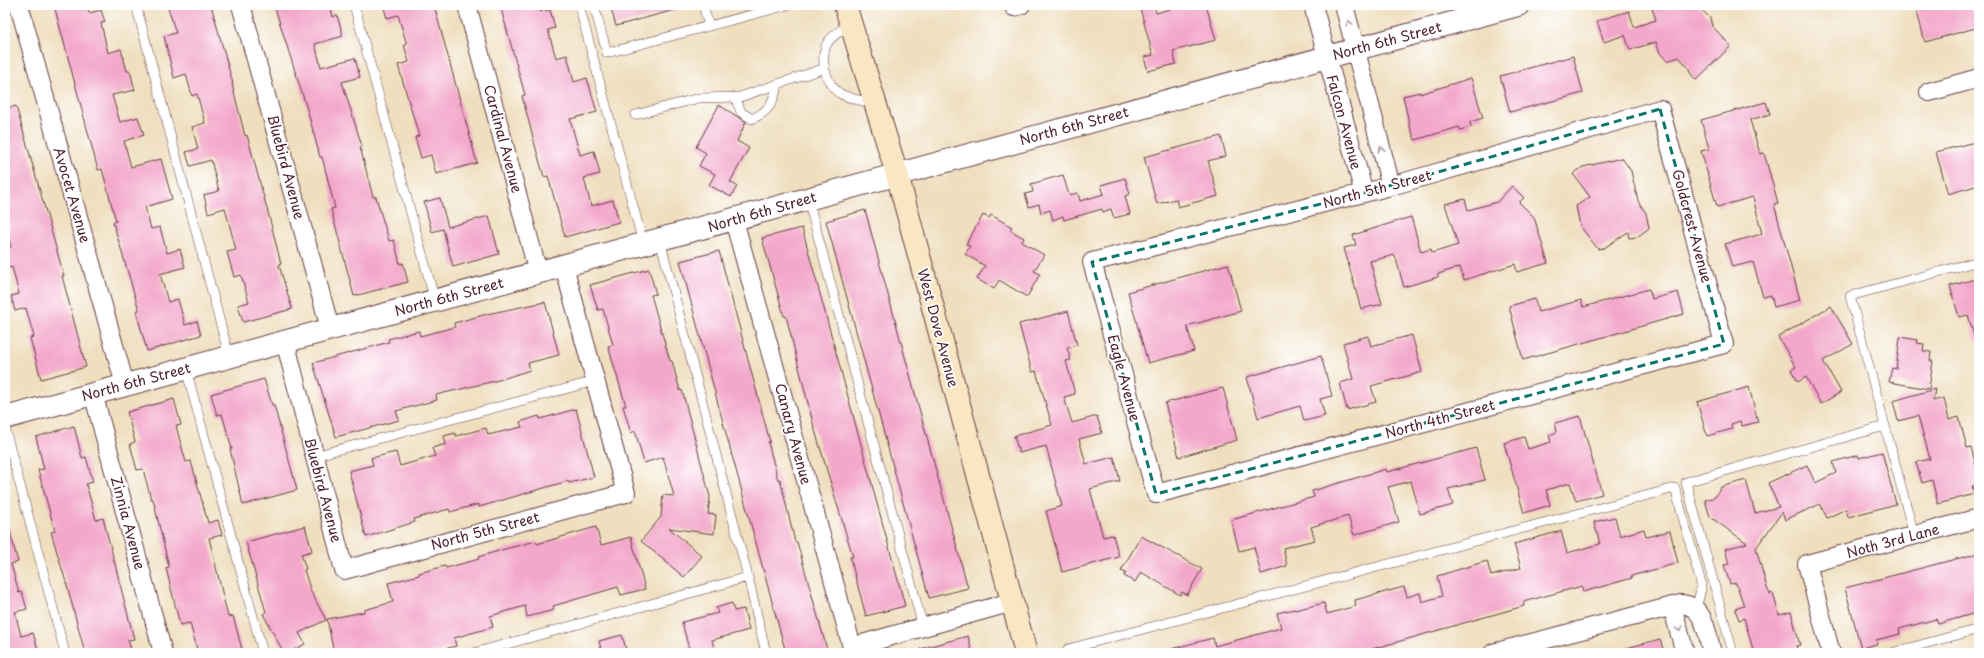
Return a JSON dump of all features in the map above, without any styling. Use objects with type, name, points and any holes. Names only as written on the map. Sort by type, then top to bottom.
[{"type":"main road","name":"West Dove Avenue","points":[[848,14],[897,174],[1026,653]]},
{"type":"street","name":"Avocet Avenue","points":[[19,5],[125,385]]},
{"type":"street","name":"Bluebird Avenue","points":[[241,5],[330,328]]},
{"type":"street","name":"Cardinal Avenue","points":[[467,5],[538,273]]},
{"type":"street","name":"Falcon Avenue","points":[[1313,5],[1364,194]]},
{"type":"street","name":"Falcon Avenue","points":[[1344,5],[1391,186]]},
{"type":"street","name":"North 6th Street","points":[[6,418],[330,328],[734,220],[897,174],[1518,5]]},
{"type":"street","points":[[1930,92],[1979,78]]},
{"type":"street","name":"North 5th Street","points":[[1092,262],[1364,194],[1660,109]]},
{"type":"street","name":"Goldcrest Avenue","points":[[1660,109],[1724,344]]},
{"type":"street","name":"Canary Avenue","points":[[734,220],[852,647],[923,627]]},
{"type":"street","name":"Eagle Avenue","points":[[1092,262],[1156,494]]},
{"type":"street","points":[[564,266],[595,381]]},
{"type":"street","name":"Bluebird Avenue","points":[[285,341],[344,570]]},
{"type":"street","name":"North 4th Street","points":[[1156,494],[1724,344]]},
{"type":"street","name":"North 5th Street","points":[[344,570],[626,493],[595,381]]},
{"type":"street","name":"Zinnia Avenue","points":[[93,393],[163,653]]},
{"type":"street","name":"Noth 3rd Lane","points":[[1831,653],[1807,564],[1979,518]]},
{"type":"street","points":[[923,627],[1012,602]]},
{"type":"street","points":[[1493,653],[1672,606],[1688,604],[1696,609],[1702,617],[1712,653]]},
{"type":"street","points":[[1672,606],[1685,653]]},
{"type":"lane","points":[[136,5],[228,356]]},
{"type":"lane","points":[[354,5],[435,301]]},
{"type":"lane","points":[[579,5],[652,242],[748,577],[766,653]]},
{"type":"lane","points":[[594,5],[607,53],[788,5]]},
{"type":"lane","points":[[703,5],[709,26]]},
{"type":"lane","points":[[848,14],[828,42],[824,57],[824,68],[830,82],[839,93],[876,105]]},
{"type":"lane","points":[[635,115],[699,98],[740,97],[824,68]]},
{"type":"lane","points":[[735,97],[741,112],[752,119],[765,113],[771,104],[778,84]]},
{"type":"lane","points":[[808,199],[923,627]]},
{"type":"lane","points":[[1914,535],[1850,296],[1979,261]]},
{"type":"lane","points":[[186,368],[263,653]]},
{"type":"lane","points":[[314,456],[595,381]]},
{"type":"lane","points":[[6,418],[65,653]]},
{"type":"lane","points":[[1733,653],[1686,482],[1885,426]]},
{"type":"lane","points":[[1069,653],[1068,649],[1675,488],[1701,584],[1696,609]]},
{"type":"lane","points":[[474,653],[748,577]]},
{"type":"lane","points":[[1891,653],[1979,629]]},
{"type":"highlighted area","points":[[1660,109],[1724,344],[1156,494],[1092,262],[1364,193]]},
{"type":"building","points":[[54,5],[87,5],[89,13],[101,10],[105,22],[101,23],[108,53],[121,49],[127,71],[130,71],[135,90],[112,95],[120,122],[138,117],[144,135],[124,141],[131,167],[161,159],[172,199],[145,207],[151,229],[160,227],[167,253],[180,249],[185,267],[160,274],[168,302],[178,299],[185,325],[197,321],[201,335],[147,351],[136,311],[139,310],[113,222],[116,221],[102,169],[98,170]]},
{"type":"building","points":[[167,5],[211,5],[233,84],[245,136],[247,135],[270,220],[281,264],[279,265],[292,309],[243,322],[238,305],[249,302],[241,275],[234,277],[227,252],[236,250],[225,208],[208,213],[204,195],[219,191],[211,160],[190,166],[186,152],[198,149],[192,127],[205,123],[197,94],[192,96],[186,74],[174,78],[164,36],[176,33]]},
{"type":"building","points":[[274,5],[330,5],[333,17],[337,15],[343,36],[315,44],[321,67],[355,58],[360,77],[342,82],[362,146],[360,147],[373,197],[376,197],[389,241],[394,240],[400,264],[403,263],[408,282],[354,296],[331,209],[335,208],[322,157],[320,157],[308,112]]},
{"type":"building","points":[[383,5],[434,5],[477,163],[436,174],[431,155],[421,158],[415,137],[419,136],[398,65],[409,62],[404,45],[407,45],[398,15],[387,18]]},
{"type":"building","points":[[500,5],[539,5],[541,12],[550,10],[555,28],[548,30],[556,58],[567,55],[574,82],[587,78],[597,112],[570,119],[580,155],[594,151],[600,174],[584,178],[591,206],[613,200],[619,222],[565,237],[548,176],[544,177],[535,145],[522,96],[525,95]]},
{"type":"building","points":[[610,5],[677,5],[678,9],[616,26]]},
{"type":"building","points":[[1139,5],[1154,5],[1156,13],[1184,5],[1206,5],[1216,40],[1173,51],[1176,64],[1148,71],[1144,57],[1153,55]]},
{"type":"building","points":[[1651,5],[1697,5],[1710,18],[1712,26],[1731,46],[1696,80],[1688,67],[1679,57],[1667,61],[1660,53],[1656,42],[1630,50],[1625,35],[1604,42],[1597,21],[1629,11],[1634,27],[1656,20]]},
{"type":"building","points":[[1915,5],[1979,5],[1979,27],[1925,42]]},
{"type":"building","points":[[1573,56],[1583,93],[1510,112],[1500,76]]},
{"type":"building","points":[[1471,78],[1483,118],[1470,122],[1471,127],[1460,130],[1459,127],[1415,140],[1410,127],[1403,96],[1420,92],[1420,94]]},
{"type":"building","points":[[1766,102],[1770,114],[1750,120],[1760,154],[1764,153],[1778,203],[1774,204],[1800,300],[1774,307],[1771,295],[1763,297],[1753,262],[1732,267],[1725,244],[1762,234],[1753,197],[1717,207],[1701,151],[1709,149],[1701,120]]},
{"type":"building","points":[[719,105],[746,122],[737,141],[749,148],[730,182],[737,186],[731,197],[709,185],[715,174],[699,166],[706,153],[696,147]]},
{"type":"building","points":[[16,106],[64,276],[62,276],[86,367],[41,379],[30,338],[34,337],[26,308],[15,311],[11,296],[19,294],[12,267],[5,269],[5,249],[11,247],[5,224],[5,109]]},
{"type":"building","points":[[1221,136],[1226,156],[1208,161],[1218,196],[1178,207],[1176,199],[1157,204],[1144,157]]},
{"type":"building","points":[[1979,141],[1979,185],[1948,194],[1936,152]]},
{"type":"building","points":[[1622,158],[1631,171],[1638,201],[1646,213],[1649,228],[1637,237],[1629,238],[1628,232],[1604,248],[1598,249],[1580,226],[1576,206],[1590,197],[1573,174],[1583,167]]},
{"type":"building","points":[[1063,175],[1069,195],[1078,193],[1080,201],[1104,194],[1101,185],[1125,178],[1130,194],[1125,196],[1130,214],[1114,218],[1111,209],[1103,212],[1102,209],[1064,220],[1063,216],[1053,220],[1050,210],[1041,213],[1039,204],[1029,207],[1025,194],[1033,192],[1031,184]]},
{"type":"building","points":[[1512,186],[1524,198],[1519,202],[1534,217],[1548,263],[1517,272],[1515,264],[1464,280],[1460,267],[1438,274],[1438,277],[1404,287],[1395,255],[1370,261],[1382,304],[1361,309],[1344,248],[1356,245],[1353,235],[1411,217],[1421,252],[1431,249],[1432,253],[1458,245],[1445,204],[1465,199],[1468,210],[1497,202]]},
{"type":"building","points":[[440,198],[448,227],[489,216],[499,254],[453,267],[443,229],[432,232],[424,202]]},
{"type":"building","points":[[865,210],[968,588],[929,598],[826,221]]},
{"type":"building","points":[[983,215],[989,218],[991,215],[1012,227],[1010,230],[1024,238],[1022,242],[1044,255],[1034,271],[1040,274],[1027,297],[999,280],[994,289],[977,279],[985,266],[965,254],[970,246],[966,244]]},
{"type":"building","points":[[802,228],[905,606],[866,616],[850,557],[853,557],[814,427],[786,316],[784,316],[762,238]]},
{"type":"building","points":[[719,251],[770,442],[768,442],[778,480],[780,479],[795,542],[797,542],[828,653],[786,653],[724,426],[680,261]]},
{"type":"building","points":[[1228,264],[1241,311],[1187,326],[1194,351],[1148,363],[1128,292]]},
{"type":"building","points":[[649,269],[656,294],[651,295],[670,361],[672,361],[680,391],[682,390],[710,497],[708,514],[716,515],[714,534],[669,528],[702,556],[684,577],[641,541],[661,517],[663,495],[674,496],[663,457],[644,463],[635,431],[631,433],[623,406],[626,406],[608,346],[613,345],[603,309],[598,310],[590,285]]},
{"type":"building","points":[[1979,278],[1979,342],[1976,342],[1968,315],[1959,317],[1950,286]]},
{"type":"building","points":[[1649,289],[1652,299],[1678,292],[1684,314],[1523,360],[1509,306],[1535,299],[1538,312],[1581,300],[1583,307]]},
{"type":"building","points":[[545,302],[559,355],[528,363],[530,370],[499,380],[436,395],[437,400],[396,411],[399,420],[336,437],[313,363],[389,342],[388,339],[419,331],[420,336],[455,327],[454,323],[487,314]]},
{"type":"building","points":[[1831,306],[1853,344],[1823,361],[1841,392],[1821,404],[1806,377],[1798,382],[1791,370],[1796,367],[1778,337]]},
{"type":"building","points":[[1068,311],[1077,345],[1067,348],[1071,360],[1066,361],[1075,394],[1064,397],[1072,423],[1097,416],[1102,433],[1079,439],[1086,464],[1114,457],[1120,481],[1090,489],[1103,537],[1113,535],[1119,557],[1062,572],[1046,511],[1062,506],[1046,446],[1019,453],[1014,436],[1052,425],[1036,371],[1032,372],[1019,324]]},
{"type":"building","points":[[1412,335],[1422,372],[1371,386],[1376,402],[1347,410],[1340,383],[1353,379],[1343,343],[1368,336],[1371,346]]},
{"type":"building","points":[[1900,337],[1918,340],[1917,343],[1924,344],[1923,351],[1931,352],[1930,361],[1933,361],[1929,389],[1889,382],[1892,368],[1896,369]]},
{"type":"building","points":[[1321,356],[1332,396],[1320,399],[1325,416],[1304,421],[1300,406],[1258,418],[1247,377]]},
{"type":"building","points":[[264,379],[272,405],[274,405],[297,490],[243,505],[230,449],[232,449],[222,414],[217,415],[211,394]]},
{"type":"building","points":[[1749,387],[1758,422],[1742,426],[1740,421],[1731,424],[1732,429],[1707,436],[1697,402]]},
{"type":"building","points":[[1223,388],[1237,440],[1179,457],[1165,403]]},
{"type":"building","points":[[1935,389],[1933,401],[1944,398],[1949,420],[1959,417],[1967,448],[1971,447],[1979,477],[1979,484],[1972,486],[1974,494],[1938,504],[1932,480],[1922,483],[1916,462],[1930,459],[1918,416],[1898,421],[1893,401]]},
{"type":"building","points":[[174,399],[181,425],[176,426],[186,462],[191,461],[208,523],[218,520],[222,535],[209,538],[228,617],[233,616],[243,653],[198,653],[190,623],[180,625],[166,568],[169,567],[153,499],[151,499],[143,469],[137,470],[130,444],[135,442],[127,412]]},
{"type":"building","points":[[576,409],[594,477],[569,483],[568,481],[479,507],[479,504],[450,512],[449,509],[414,519],[415,522],[366,537],[349,471],[373,465],[371,458],[396,452],[400,466],[435,456],[432,448],[446,444],[444,436],[455,433],[456,436],[486,428],[488,435],[522,427],[520,422],[539,416],[540,419]]},
{"type":"building","points":[[1580,416],[1602,494],[1576,501],[1570,483],[1546,490],[1550,505],[1524,513],[1504,443],[1524,437],[1528,449],[1551,442],[1549,435],[1557,432],[1555,423]]},
{"type":"building","points":[[74,426],[82,458],[86,457],[93,482],[86,484],[96,520],[103,518],[110,545],[134,639],[128,640],[132,653],[85,653],[51,532],[55,531],[38,470],[44,469],[36,437]]},
{"type":"building","points":[[1476,448],[1485,480],[1448,489],[1453,505],[1420,514],[1411,481],[1388,487],[1399,522],[1354,535],[1348,516],[1311,527],[1315,540],[1283,548],[1287,566],[1261,574],[1254,547],[1239,551],[1231,520],[1314,497],[1312,491],[1386,469],[1387,472]]},
{"type":"building","points":[[1882,452],[1896,504],[1848,517],[1846,509],[1827,518],[1820,504],[1785,520],[1782,512],[1756,548],[1767,588],[1770,594],[1773,593],[1779,615],[1791,612],[1800,645],[1796,646],[1798,653],[1754,653],[1744,618],[1739,620],[1735,609],[1744,606],[1736,583],[1730,584],[1724,565],[1729,564],[1725,549],[1747,543],[1710,517],[1705,500],[1715,497],[1721,487],[1746,480],[1755,513],[1779,507],[1768,483],[1807,465],[1815,483],[1836,473],[1833,462],[1858,455],[1859,458]]},
{"type":"building","points":[[1615,517],[1620,536],[1644,529],[1646,537],[1670,531],[1678,563],[1631,576],[1632,578],[1583,592],[1582,586],[1523,602],[1524,606],[1358,653],[1171,653],[1171,649],[1213,638],[1215,646],[1281,628],[1277,613],[1295,609],[1324,603],[1327,614],[1356,606],[1355,600],[1404,587],[1407,597],[1420,593],[1422,602],[1442,596],[1437,576],[1487,561],[1491,576],[1521,568],[1514,544],[1561,531],[1567,553],[1600,544],[1594,522]]},
{"type":"building","points":[[305,526],[312,551],[301,554],[306,569],[304,570],[311,592],[326,620],[299,633],[305,644],[288,653],[284,653],[263,614],[266,612],[246,542]]},
{"type":"building","points":[[596,527],[601,545],[631,537],[645,589],[621,595],[618,587],[553,606],[554,610],[527,617],[525,606],[490,616],[493,627],[454,638],[456,646],[429,653],[334,653],[327,619],[364,612],[364,610],[393,602],[388,583],[445,566],[446,568],[479,559],[478,557],[505,549],[536,541],[537,544]]},
{"type":"building","points":[[5,528],[9,528],[18,562],[11,564],[19,593],[22,592],[27,609],[15,612],[21,636],[33,633],[39,653],[5,653]]},
{"type":"building","points":[[1141,536],[1202,569],[1187,595],[1182,592],[1180,595],[1141,572],[1135,582],[1124,576],[1126,573],[1121,571]]},
{"type":"building","points":[[1979,553],[1979,612],[1938,624],[1936,619],[1899,629],[1900,634],[1876,640],[1877,644],[1861,648],[1845,588]]},
{"type":"building","points":[[732,603],[734,611],[744,609],[749,630],[712,640],[715,653],[690,653],[682,622],[718,613],[716,608]]},
{"type":"building","points":[[622,635],[627,653],[602,653],[599,641]]},
{"type":"building","points":[[968,636],[972,653],[920,653],[920,649]]},
{"type":"building","points":[[1660,639],[1664,653],[1624,653],[1623,649]]}]
